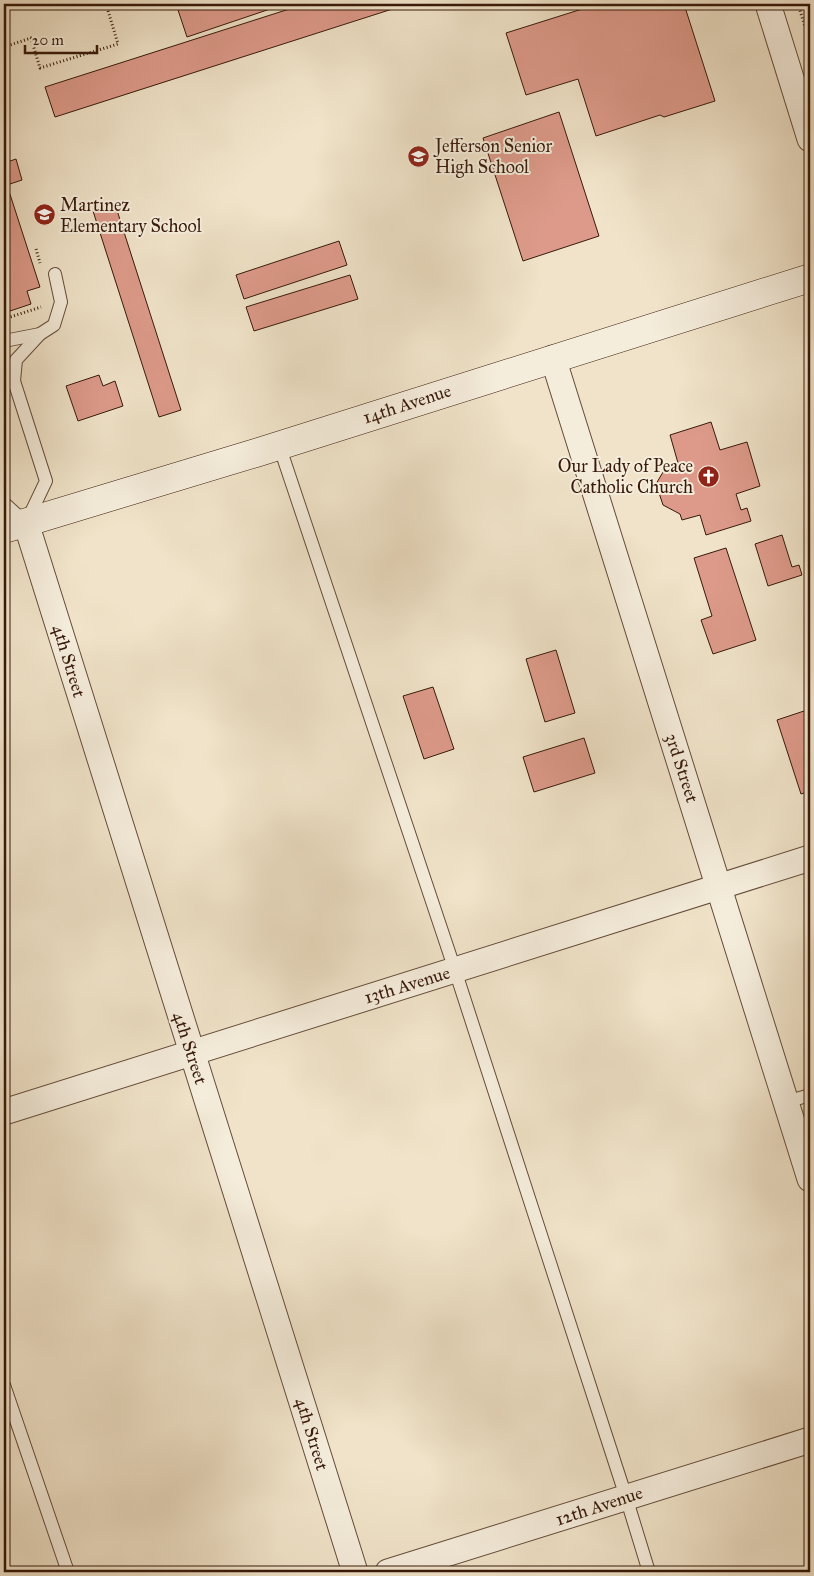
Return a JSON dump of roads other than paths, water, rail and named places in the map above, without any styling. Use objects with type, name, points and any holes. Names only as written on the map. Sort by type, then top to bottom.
[{"type":"street","points":[[768,4],[810,140]]},
{"type":"street","name":"14th Avenue","points":[[15,526],[810,278]]},
{"type":"street","name":"3rd Street","points":[[552,358],[810,1179]]},
{"type":"street","name":"4th Street","points":[[15,526],[192,1053],[355,1572]]},
{"type":"street","name":"13th Avenue","points":[[4,1112],[720,888],[810,858]]},
{"type":"street","name":"12th Avenue","points":[[388,1572],[810,1440]]},
{"type":"lane","points":[[4,503],[15,526],[46,481],[14,381],[16,360],[40,334],[54,325],[61,302],[55,274]]},
{"type":"lane","points":[[4,341],[40,334]]},
{"type":"lane","points":[[279,445],[455,970],[649,1572]]},
{"type":"lane","points":[[786,1102],[810,1095]]},
{"type":"lane","points":[[4,1385],[68,1572]]},
{"type":"place","name":"Jefferson Senior High School","points":[[419,156]]},
{"type":"place","name":"Martinez Elementary School","points":[[44,215]]},
{"type":"place","name":"Our Lady of Peace Catholic Church","points":[[709,476]]}]
